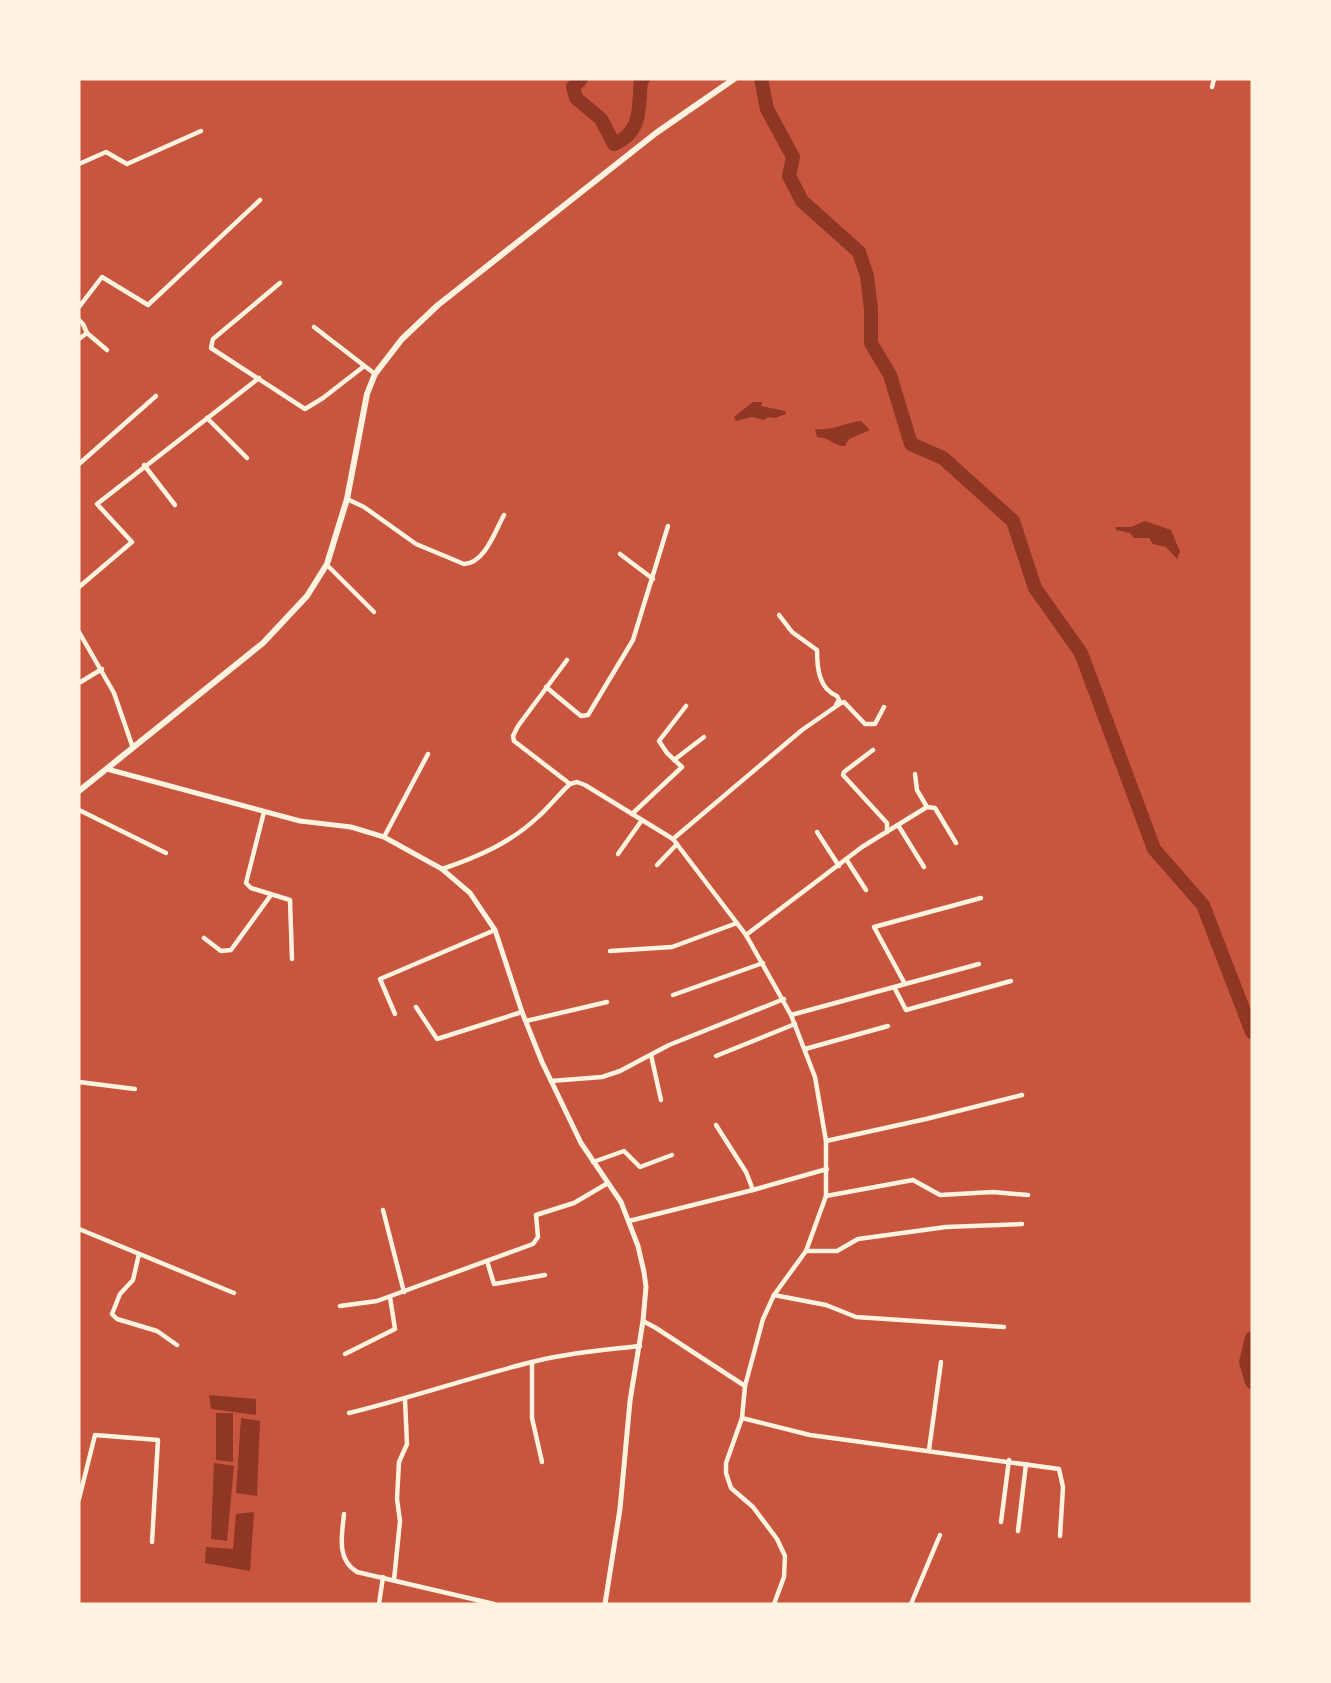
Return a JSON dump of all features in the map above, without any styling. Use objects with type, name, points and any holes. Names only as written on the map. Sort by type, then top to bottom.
[{"type":"main road","points":[[79,791],[263,643],[307,596],[327,564],[347,499],[367,394],[375,374],[402,339],[438,305],[656,134],[734,79]]},
{"type":"street","points":[[1212,87],[1214,79]]},
{"type":"street","points":[[79,164],[106,152],[127,164],[201,131]]},
{"type":"street","points":[[79,307],[102,276],[148,305],[261,200]]},
{"type":"street","points":[[280,283],[211,341],[211,348],[302,409],[307,409],[362,367]]},
{"type":"street","points":[[79,320],[87,333],[107,350]]},
{"type":"street","points":[[314,327],[362,367],[375,374]]},
{"type":"street","points":[[79,339],[87,333]]},
{"type":"street","points":[[79,587],[132,542],[97,504],[259,378]]},
{"type":"street","points":[[79,464],[156,396]]},
{"type":"street","points":[[207,418],[247,458]]},
{"type":"street","points":[[144,465],[175,505]]},
{"type":"street","points":[[347,499],[364,507],[416,544],[464,564],[472,564],[480,558],[504,515]]},
{"type":"street","points":[[547,687],[581,716],[588,715],[633,640],[668,526]]},
{"type":"street","points":[[620,554],[653,579]]},
{"type":"street","points":[[327,564],[374,612]]},
{"type":"street","points":[[779,615],[792,632],[817,650],[822,683],[829,693],[837,696],[839,700],[836,706]]},
{"type":"street","points":[[79,634],[102,669],[121,712],[133,749]]},
{"type":"street","points":[[567,660],[518,726],[513,741],[569,784]]},
{"type":"street","points":[[79,683],[102,669]]},
{"type":"street","points":[[673,839],[802,730],[836,706],[845,702],[865,724],[875,724],[884,707]]},
{"type":"street","points":[[632,814],[682,767],[659,741],[686,706]]},
{"type":"street","points":[[674,760],[705,737]]},
{"type":"street","points":[[873,750],[843,775],[887,823],[887,832]]},
{"type":"street","points":[[384,837],[428,754]]},
{"type":"street","points":[[107,769],[300,821],[351,827],[384,837],[442,869],[470,893],[495,930],[522,1012],[551,1081],[580,1143],[609,1183],[629,1221],[644,1272],[646,1287],[643,1321],[630,1401],[620,1508],[605,1604]]},
{"type":"street","points":[[915,774],[917,790],[927,807]]},
{"type":"street","points":[[442,869],[472,859],[519,834],[569,784],[577,782],[585,785],[673,839],[746,935],[784,999],[815,1077],[826,1140],[827,1196],[806,1251],[774,1294],[756,1340],[744,1387],[742,1418],[726,1463],[731,1488],[753,1507],[777,1539],[785,1556],[784,1577],[774,1604]]},
{"type":"street","points":[[746,935],[862,846],[927,807],[935,808],[956,843]]},
{"type":"street","points":[[79,810],[166,853]]},
{"type":"street","points":[[264,812],[245,879],[251,888],[290,900],[292,959]]},
{"type":"street","points":[[618,854],[642,820]]},
{"type":"street","points":[[898,825],[924,867]]},
{"type":"street","points":[[817,832],[839,866]]},
{"type":"street","points":[[657,865],[677,844]]},
{"type":"street","points":[[846,859],[866,890]]},
{"type":"street","points":[[204,938],[221,951],[231,950],[271,895]]},
{"type":"street","points":[[905,984],[874,927],[981,898]]},
{"type":"street","points":[[610,951],[672,947],[737,923]]},
{"type":"street","points":[[395,1014],[380,979],[495,930]]},
{"type":"street","points":[[673,995],[763,963]]},
{"type":"street","points":[[791,1015],[979,964]]},
{"type":"street","points":[[894,988],[906,1010],[1011,981]]},
{"type":"street","points":[[551,1081],[602,1077],[620,1071],[668,1045],[784,999]]},
{"type":"street","points":[[526,1021],[607,1002]]},
{"type":"street","points":[[416,1007],[437,1039],[522,1012]]},
{"type":"street","points":[[716,1056],[795,1024]]},
{"type":"street","points":[[805,1049],[888,1026]]},
{"type":"street","points":[[652,1055],[661,1100]]},
{"type":"street","points":[[79,1082],[135,1089]]},
{"type":"street","points":[[826,1140],[1022,1095]]},
{"type":"street","points":[[716,1125],[746,1172],[753,1190]]},
{"type":"street","points":[[593,1162],[624,1151],[640,1167],[672,1155]]},
{"type":"street","points":[[629,1221],[753,1190],[827,1168]]},
{"type":"street","points":[[827,1196],[913,1180],[940,1195],[993,1192],[1028,1195]]},
{"type":"street","points":[[340,1306],[390,1297],[533,1244],[538,1237],[536,1215],[574,1203],[609,1183]]},
{"type":"street","points":[[383,1210],[404,1292]]},
{"type":"street","points":[[806,1251],[837,1251],[858,1239],[946,1227],[1022,1224]]},
{"type":"street","points":[[79,1229],[234,1293]]},
{"type":"street","points":[[139,1254],[133,1280],[120,1294],[114,1317],[157,1331],[177,1345]]},
{"type":"street","points":[[487,1261],[494,1284],[545,1275]]},
{"type":"street","points":[[774,1294],[826,1305],[856,1317],[1004,1327]]},
{"type":"street","points":[[345,1354],[395,1329],[390,1297]]},
{"type":"street","points":[[643,1321],[744,1387]]},
{"type":"street","points":[[349,1413],[405,1400],[533,1362],[640,1346]]},
{"type":"street","points":[[533,1362],[532,1418],[542,1462]]},
{"type":"street","points":[[929,1450],[941,1362]]},
{"type":"street","points":[[394,1580],[400,1521],[397,1499],[399,1462],[407,1444],[405,1400]]},
{"type":"street","points":[[742,1418],[810,1435],[1009,1460],[1059,1469],[1063,1487],[1060,1536]]},
{"type":"street","points":[[79,1499],[95,1435],[158,1440],[152,1542]]},
{"type":"street","points":[[1001,1522],[1009,1460]]},
{"type":"street","points":[[1018,1531],[1026,1464]]},
{"type":"street","points":[[344,1514],[340,1547],[346,1562],[357,1572],[494,1604]]},
{"type":"street","points":[[911,1604],[940,1535]]},
{"type":"street","points":[[379,1604],[383,1577]]},
{"type":"shaded area","points":[[753,402],[762,402],[761,406],[785,411],[786,414],[764,420],[752,417],[736,421],[734,417]]},
{"type":"shaded area","points":[[861,421],[870,430],[849,439],[845,446],[817,437],[815,429]]},
{"type":"shaded area","points":[[1145,521],[1171,530],[1180,552],[1177,559],[1166,547],[1153,544],[1149,538],[1134,538],[1130,533],[1116,530],[1115,527],[1131,527]]},
{"type":"shaded area","points":[[209,1395],[256,1399],[256,1415],[211,1409]]},
{"type":"shaded area","points":[[216,1413],[233,1413],[233,1462],[216,1460]]},
{"type":"shaded area","points":[[241,1418],[260,1421],[257,1496],[236,1493]]},
{"type":"shaded area","points":[[214,1463],[234,1466],[227,1541],[211,1539]]},
{"type":"shaded area","points":[[254,1512],[250,1571],[205,1563],[206,1547],[233,1549],[236,1514]]},
{"type":"waterway","points":[[581,79],[573,87],[576,98],[601,119],[614,144],[630,133],[634,126],[643,79]]},
{"type":"waterway","points":[[761,79],[767,109],[793,157],[789,176],[802,201],[859,252],[867,276],[871,343],[890,375],[911,444],[943,458],[1013,521],[1035,588],[1081,653],[1154,849],[1203,905],[1252,1032]]},
{"type":"waterway","points":[[1252,1338],[1246,1362],[1252,1382]]}]
